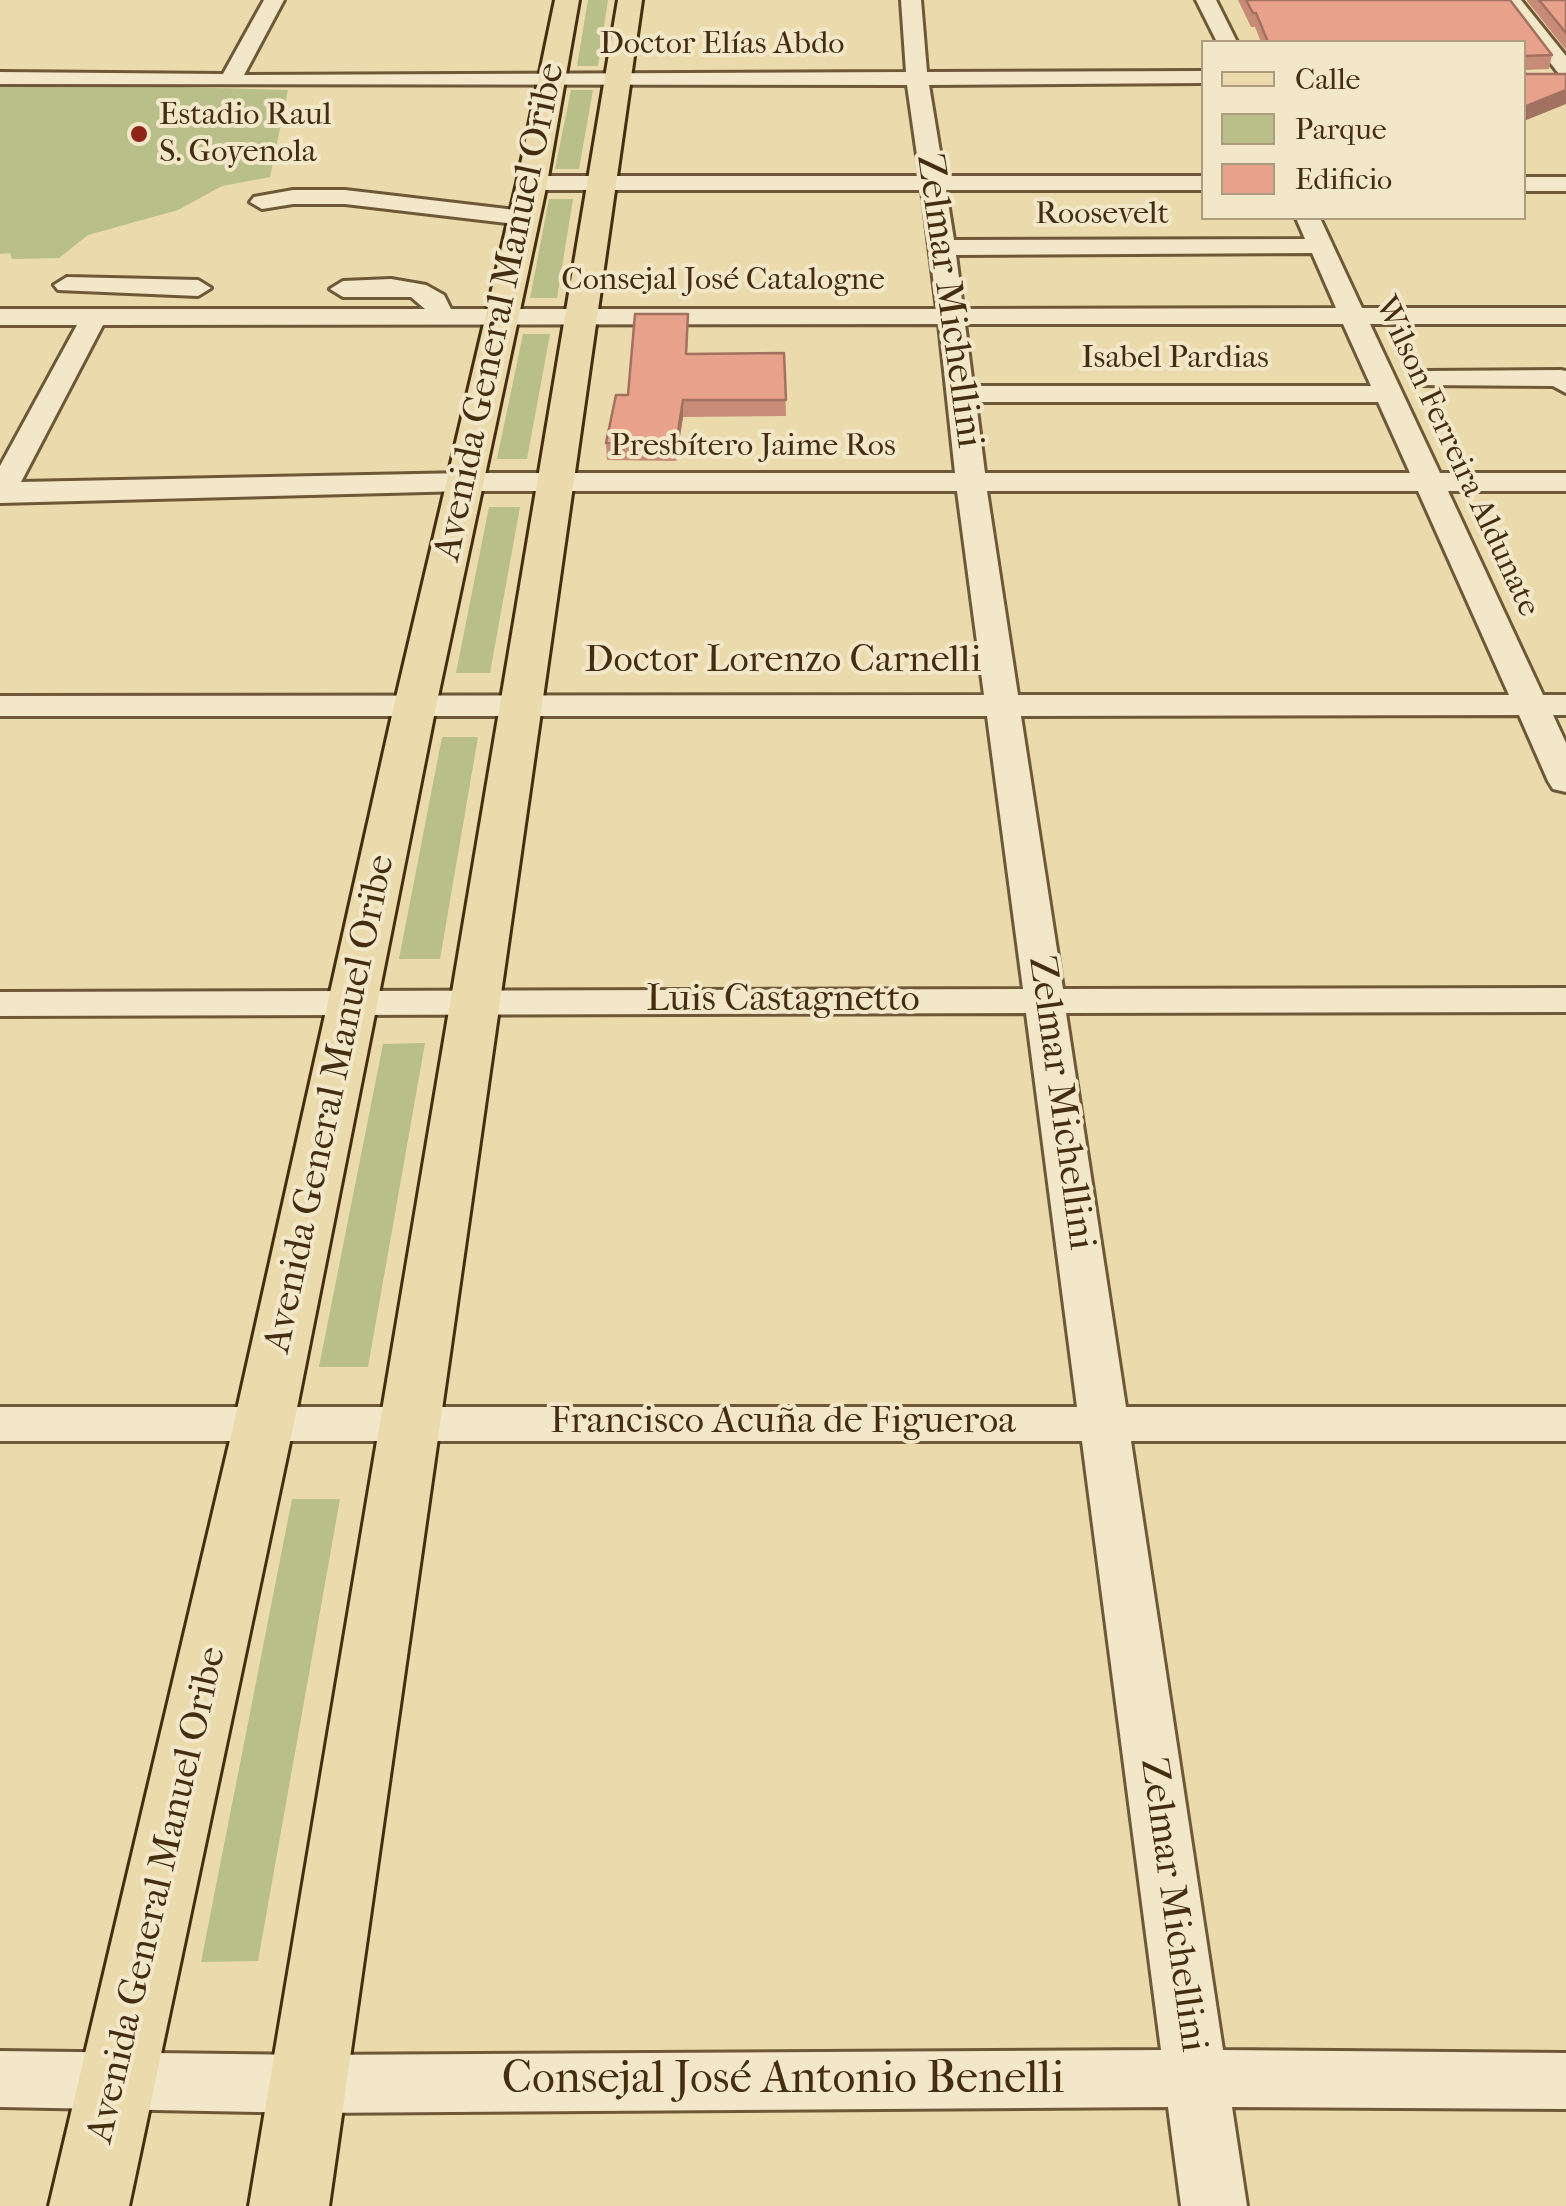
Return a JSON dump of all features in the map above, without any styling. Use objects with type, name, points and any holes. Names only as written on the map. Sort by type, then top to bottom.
[{"type":"main road","name":"Avenida General Manuel Oribe","points":[[89,2206],[264,1423],[415,706],[528,200],[567,0]]},
{"type":"main road","name":"Avenida General Manuel Oribe","points":[[289,2206],[630,0]]},
{"type":"street","points":[[230,81],[274,0]]},
{"type":"street","name":"Zelmar Michellini","points":[[910,0],[971,481],[1214,2206]]},
{"type":"street","points":[[1206,0],[1226,40]]},
{"type":"street","points":[[1511,0],[1566,70]]},
{"type":"street","name":"Doctor Elías Abdo","points":[[0,78],[230,81],[1201,77]]},
{"type":"street","points":[[1538,79],[1566,79]]},
{"type":"street","points":[[262,202],[293,197],[528,200],[600,184],[1201,184]]},
{"type":"street","points":[[1526,184],[1566,184]]},
{"type":"street","name":"Wilson Ferreira Aldunate","points":[[1309,220],[1566,781]]},
{"type":"street","name":"Roosevelt","points":[[943,248],[1321,246]]},
{"type":"street","points":[[51,317],[82,255]]},
{"type":"street","points":[[67,285],[198,288]]},
{"type":"street","points":[[343,288],[391,286],[418,290],[435,300],[441,317]]},
{"type":"street","name":"Consejal José Catalogne","points":[[0,317],[1566,316]]},
{"type":"street","points":[[1,492],[94,317]]},
{"type":"street","points":[[1426,379],[1560,378],[1566,385]]},
{"type":"street","name":"Isabel Pardias","points":[[962,394],[1387,394]]},
{"type":"street","name":"Presbítero Jaime Ros","points":[[1,492],[465,482],[1566,482]]},
{"type":"street","name":"Doctor Lorenzo Carnelli","points":[[0,706],[1566,705]]},
{"type":"street","name":"Luis Castagnetto","points":[[0,1004],[1566,1000]]},
{"type":"street","name":"Francisco Acuña de Figueroa","points":[[0,1424],[1566,1424]]},
{"type":"street","name":"Consejal José Antonio Benelli","points":[[0,2079],[309,2084],[1196,2078],[1566,2080]]},
{"type":"green space","points":[[588,0],[608,0],[598,66],[577,66]]},
{"type":"green space","name":"Estadio Raul S. Goyenola","points":[[0,82],[288,90],[270,177],[222,186],[178,210],[88,235],[59,258],[12,259],[10,253],[0,254]]},
{"type":"green space","points":[[571,90],[593,90],[579,169],[555,169]]},
{"type":"green space","points":[[549,199],[573,199],[557,298],[530,298]]},
{"type":"green space","points":[[523,334],[550,334],[527,459],[497,459]]},
{"type":"green space","points":[[489,507],[520,507],[490,673],[456,673]]},
{"type":"green space","points":[[442,737],[478,737],[440,959],[399,959]]},
{"type":"green space","points":[[425,1043],[368,1367],[319,1367],[383,1044]]},
{"type":"green space","points":[[292,1499],[340,1499],[258,1961],[201,1962]]},
{"type":"building","points":[[1246,0],[1510,0],[1552,55],[1526,56],[1526,40],[1267,40]]},
{"type":"building","points":[[1539,0],[1566,0],[1566,33]]},
{"type":"building","points":[[1526,74],[1566,74],[1566,90],[1526,106]]},
{"type":"building","points":[[635,314],[688,314],[686,354],[784,353],[786,400],[683,400],[676,444],[606,443],[616,395],[628,395]]},
{"type":"place","name":"Estadio Raul S. Goyenola","points":[[139,134]]}]
